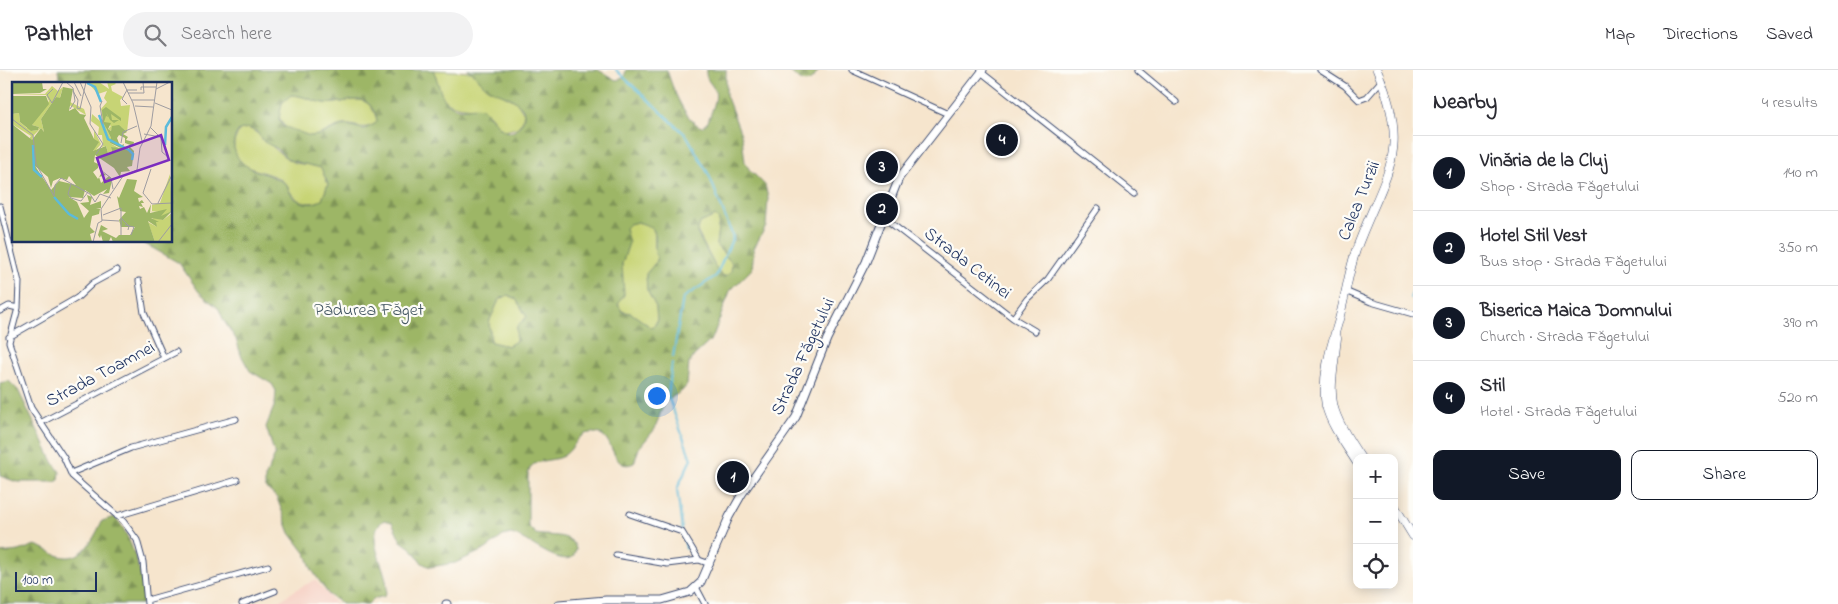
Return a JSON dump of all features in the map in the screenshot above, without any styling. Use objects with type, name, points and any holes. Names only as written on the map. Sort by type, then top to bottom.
[{"type":"main road","name":"Calea Turzii","points":[[1353,456],[1331,420],[1325,399],[1326,373],[1357,248],[1387,182],[1394,157],[1396,132],[1394,113],[1377,70]]},
{"type":"main road","name":"Strada Făgetului","points":[[696,588],[704,578],[729,517],[742,494],[796,417],[827,339],[863,267],[899,178],[982,71]]},
{"type":"main road","name":"Calea Turzii","points":[[1340,316],[1332,374],[1331,399],[1336,418],[1358,454]]},
{"type":"main road","points":[[1398,512],[1412,536]]},
{"type":"main road","points":[[1398,519],[1412,536]]},
{"type":"main road","points":[[559,604],[662,600],[683,596],[696,588]]},
{"type":"street","points":[[852,70],[948,114]]},
{"type":"street","points":[[1138,70],[1176,102]]},
{"type":"street","points":[[1320,70],[1344,86],[1359,100],[1367,97],[1382,80]]},
{"type":"street","name":"Strada Făgetului","points":[[982,71],[1134,193]]},
{"type":"street","points":[[0,206],[19,282],[18,308],[9,338],[31,408],[64,458],[71,473],[117,516],[136,540],[143,562],[147,602],[268,566]]},
{"type":"street","points":[[1013,318],[1027,299],[1048,279],[1098,208]]},
{"type":"street","name":"Strada Cetinei","points":[[883,217],[1013,318],[1035,331]]},
{"type":"street","points":[[9,338],[77,298],[93,283],[117,270]]},
{"type":"street","points":[[139,280],[144,313],[164,358]]},
{"type":"street","points":[[1345,291],[1370,302],[1413,314]]},
{"type":"street","points":[[0,312],[10,306],[18,308]]},
{"type":"street","name":"Strada Toamnei","points":[[40,423],[176,352]]},
{"type":"street","points":[[71,473],[131,448],[236,418]]},
{"type":"street","points":[[117,516],[237,480]]},
{"type":"street","points":[[630,514],[682,532],[699,560]]},
{"type":"street","points":[[616,556],[666,564],[699,560],[710,564]]},
{"type":"street","points":[[696,588],[705,604]]},
{"type":"street","points":[[242,604],[275,591]]},
{"type":"shaded area","points":[[315,580],[336,604],[275,604],[297,589]]},
{"type":"green space","name":"Pădurea Făget","points":[[58,70],[433,70],[447,102],[458,108],[482,108],[500,127],[510,132],[521,124],[524,117],[523,109],[509,97],[489,89],[467,70],[598,70],[616,80],[624,78],[626,70],[667,70],[680,103],[690,118],[702,127],[708,122],[716,95],[706,70],[726,70],[726,95],[742,137],[745,162],[749,169],[765,185],[768,198],[766,226],[754,248],[752,269],[730,291],[712,339],[689,363],[687,385],[682,391],[664,402],[655,429],[639,448],[634,463],[627,465],[621,463],[605,437],[592,433],[578,439],[563,456],[537,462],[530,468],[528,473],[528,526],[536,534],[559,536],[570,540],[576,549],[573,557],[559,558],[511,534],[503,536],[486,549],[455,563],[430,567],[422,563],[412,549],[401,541],[392,522],[384,520],[377,527],[375,536],[387,588],[385,596],[373,599],[368,604],[342,604],[329,595],[312,570],[306,554],[290,533],[277,498],[265,487],[265,478],[275,455],[266,427],[275,404],[276,391],[272,384],[250,371],[241,355],[236,339],[224,321],[219,309],[199,292],[179,263],[142,242],[172,242],[172,82],[60,82]],"holes":[[[291,95],[325,103],[362,100],[368,103],[377,120],[375,124],[364,129],[347,125],[339,126],[319,135],[310,136],[283,126],[279,119],[282,103]],[[248,128],[256,131],[264,142],[276,148],[289,160],[321,168],[328,184],[322,200],[304,203],[296,199],[284,183],[241,162],[234,148],[235,136],[239,130]],[[715,216],[719,220],[716,245],[732,263],[731,272],[727,276],[723,276],[718,272],[697,233],[700,223]],[[638,222],[649,226],[655,234],[657,261],[646,274],[647,290],[656,307],[657,322],[652,328],[631,313],[623,312],[618,305],[624,294],[622,264],[629,243],[625,228],[629,224]],[[508,295],[516,299],[527,317],[517,326],[516,341],[508,346],[491,342],[489,322],[499,300]]]},
{"type":"green space","points":[[433,70],[472,72],[483,84],[517,102],[524,113],[522,122],[517,128],[505,131],[499,127],[491,116],[480,109],[449,103],[443,99],[439,92]]},
{"type":"green space","points":[[788,70],[819,70],[811,80],[804,82]]},
{"type":"green space","points":[[291,95],[325,103],[362,100],[368,103],[377,120],[375,124],[366,127],[342,125],[317,135],[301,135],[284,126],[279,115],[284,100]]},
{"type":"green space","points":[[248,128],[291,161],[321,168],[328,184],[322,200],[314,203],[301,201],[294,197],[286,184],[278,178],[253,169],[239,160],[235,152],[234,142],[239,130]]},
{"type":"green space","points":[[715,216],[719,220],[716,245],[732,263],[732,270],[727,276],[723,276],[718,272],[697,231],[700,223]]},
{"type":"green space","points":[[638,222],[649,226],[654,231],[657,261],[646,274],[647,290],[656,307],[657,321],[652,328],[631,313],[621,311],[618,303],[624,295],[621,266],[628,245],[625,228],[629,224]]},
{"type":"green space","points":[[508,295],[516,299],[527,317],[517,326],[516,341],[508,346],[491,342],[489,322],[499,300]]},
{"type":"green space","points":[[9,381],[18,390],[53,462],[60,472],[59,480],[55,482],[17,482],[0,476],[0,383]]},
{"type":"green space","points":[[114,517],[125,531],[136,557],[142,585],[142,604],[0,604],[0,553],[19,551],[35,545],[60,556],[75,556],[82,552],[92,541],[102,521]]},
{"type":"waterway","points":[[616,70],[687,136],[709,175],[733,237],[716,276],[683,298],[673,357]]},
{"type":"waterway","points":[[1410,298],[1413,291]]},
{"type":"waterway","points":[[672,363],[668,396],[691,459],[677,489],[682,530]]},
{"type":"waterway","points":[[684,539],[686,549]]},
{"type":"place","name":"Stil","points":[[1002,140]]},
{"type":"place","name":"Biserica Maica Domnului","points":[[882,167]]},
{"type":"place","name":"Hotel Stil Vest","points":[[882,209]]},
{"type":"place","name":"Vinăria de la Cluj","points":[[733,477]]}]
